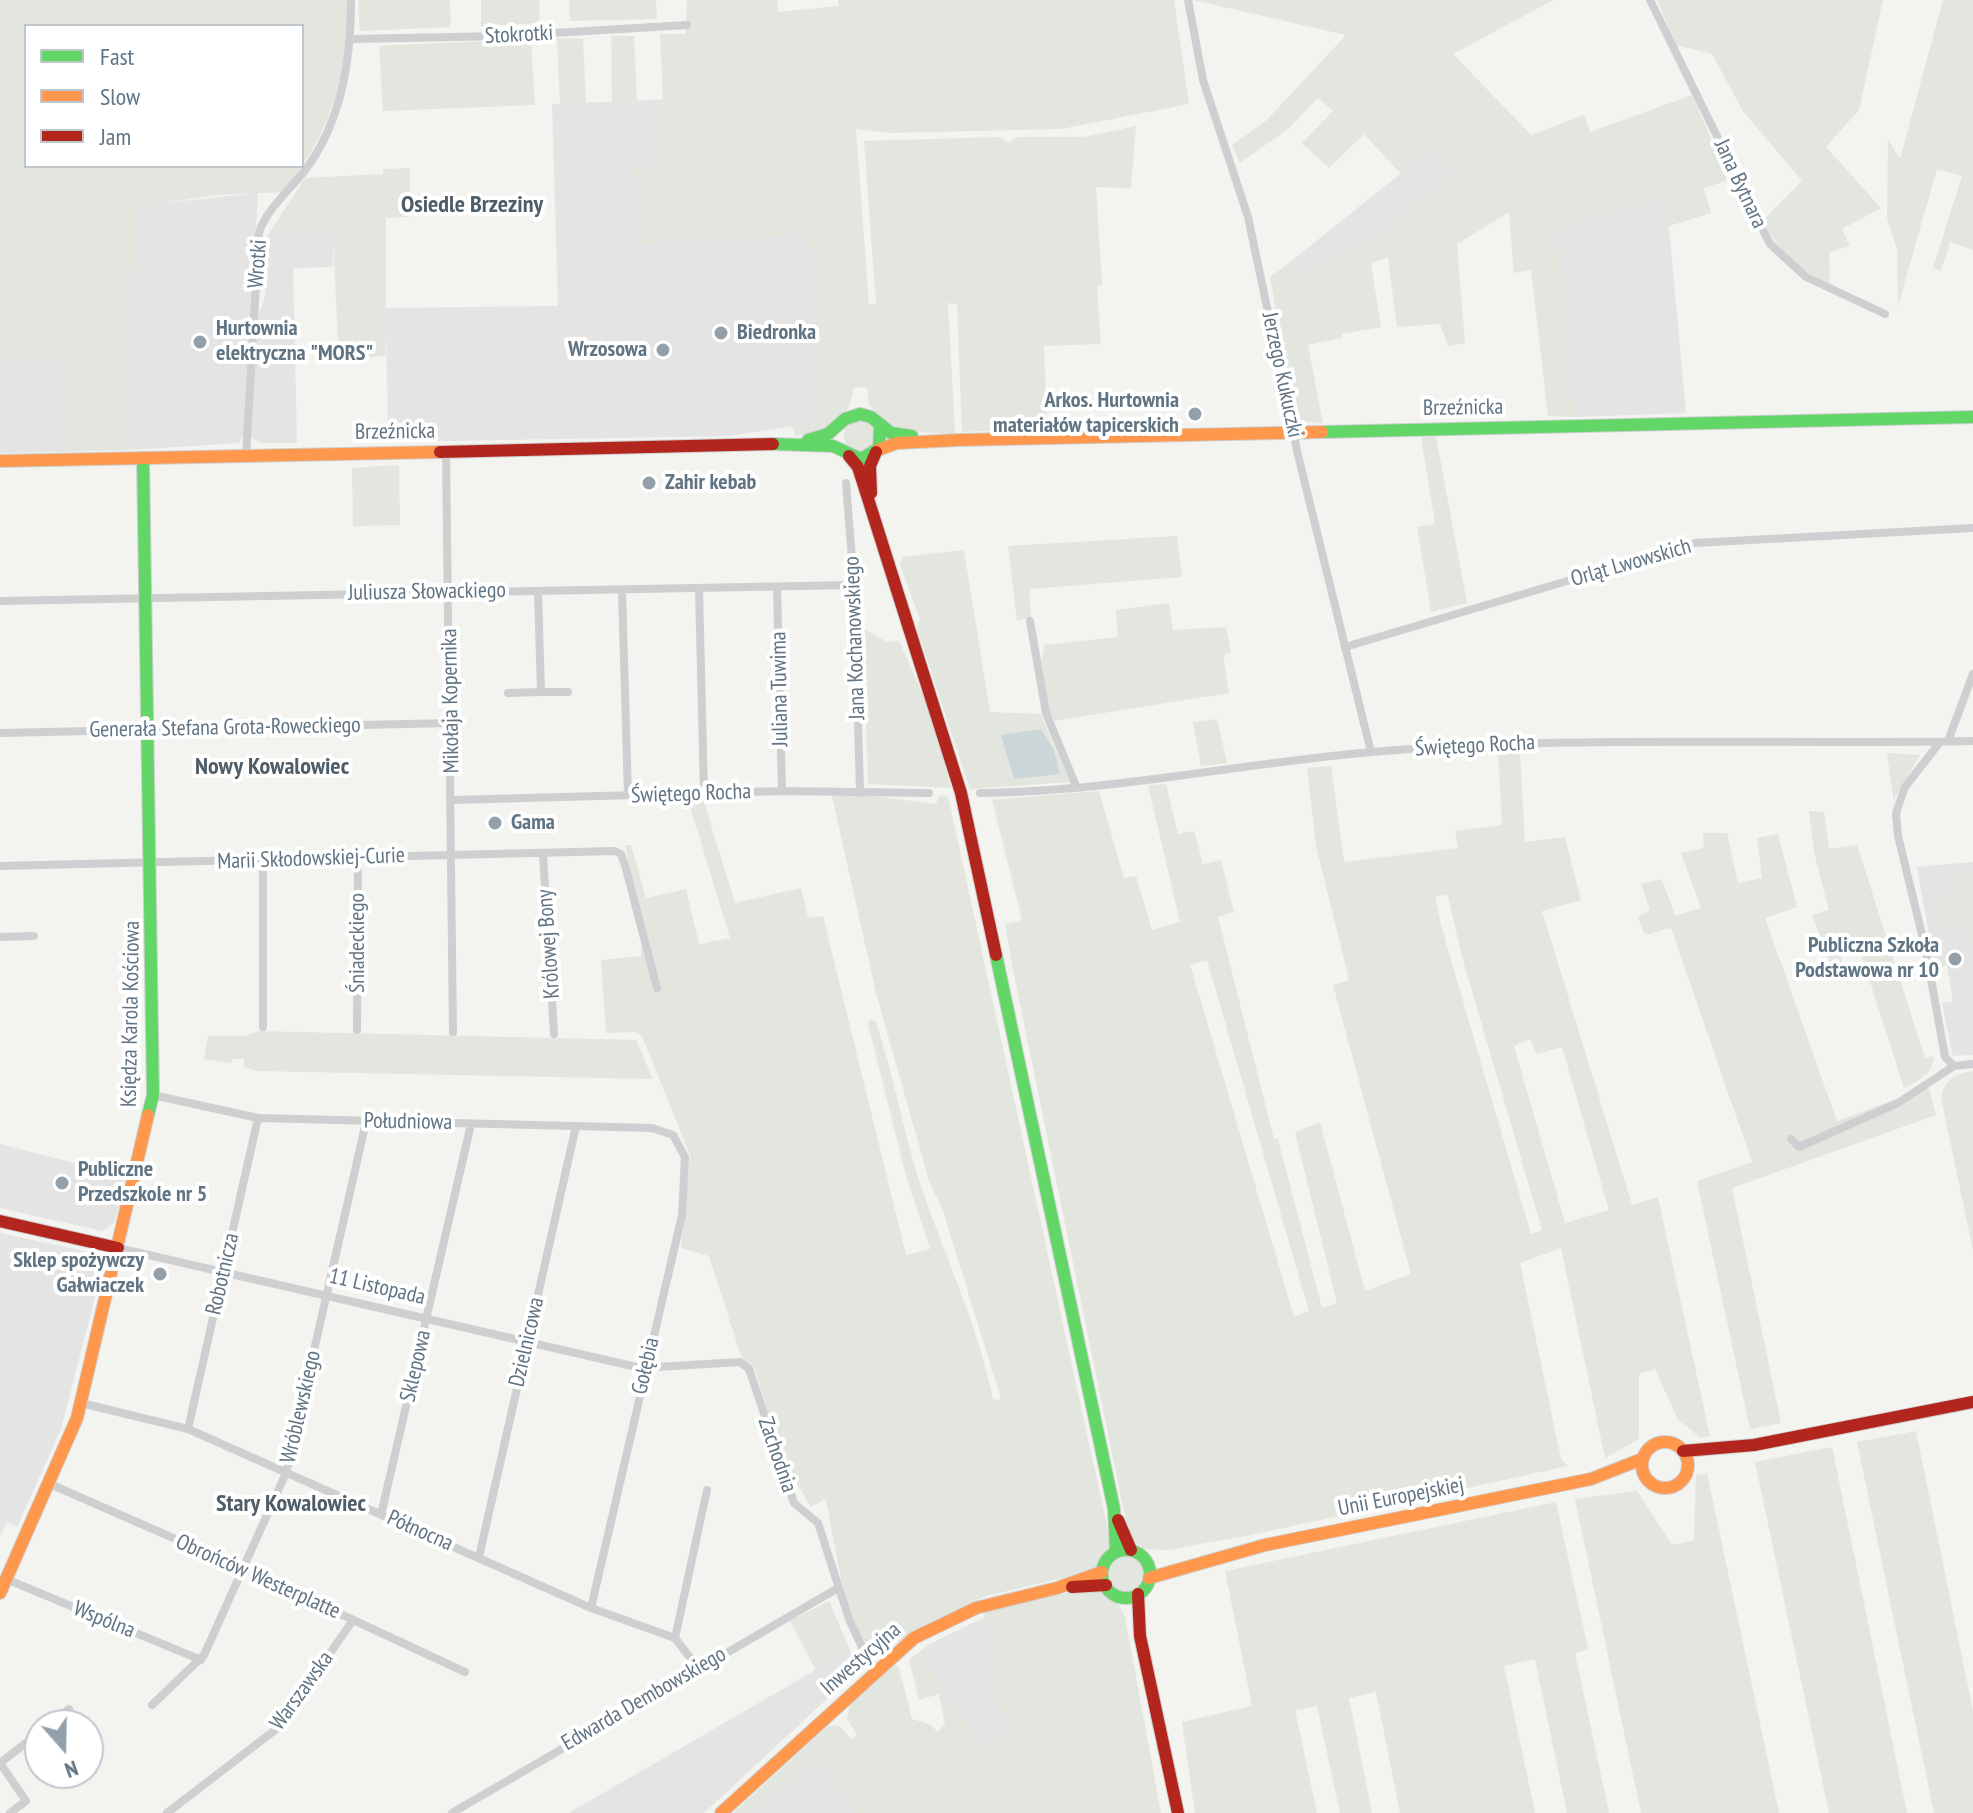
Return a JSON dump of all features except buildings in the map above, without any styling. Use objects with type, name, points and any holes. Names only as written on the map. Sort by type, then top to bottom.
[{"type":"main road","points":[[874,520],[869,471],[882,438],[880,426],[871,417],[860,414],[840,425],[837,437],[858,467],[874,520],[961,793],[1114,1509],[1116,1552]]},
{"type":"main road","name":"Brzeźnicka","points":[[877,451],[897,443],[954,440],[1973,417]]},
{"type":"main road","name":"Brzeźnicka","points":[[792,444],[828,434],[840,425]]},
{"type":"main road","name":"Brzeźnicka","points":[[880,426],[891,433],[954,440]]},
{"type":"main road","name":"Brzeźnicka","points":[[0,461],[792,444],[828,445],[846,454]]},
{"type":"main road","points":[[846,454],[861,459],[877,451]]},
{"type":"main road","name":"Księdza Karola Kościowa","points":[[0,1593],[71,1438],[153,1095],[152,862],[143,458]]},
{"type":"main road","name":"11 Listopada","points":[[0,1221],[118,1248]]},
{"type":"main road","points":[[1754,1445],[1702,1462],[1671,1488],[1657,1487],[1645,1477],[1642,1459],[1647,1450],[1658,1443],[1673,1444],[1683,1451],[1754,1445],[1973,1402]]},
{"type":"main road","points":[[1683,1451],[1687,1472]]},
{"type":"main road","name":"Unii Europejskiej","points":[[1591,1479],[1642,1459]]},
{"type":"main road","name":"Unii Europejskiej","points":[[1147,1562],[1219,1555],[1591,1479],[1645,1477]]},
{"type":"main road","points":[[1114,1509],[1131,1550],[1147,1562],[1149,1578],[1138,1594],[1140,1636],[1178,1813]]},
{"type":"main road","points":[[1131,1550],[1116,1552],[1108,1558],[1102,1572],[1106,1585],[1124,1597],[1140,1636]]},
{"type":"main road","name":"Unii Europejskiej","points":[[1149,1578],[1219,1555]]},
{"type":"main road","name":"Inwestycyjna","points":[[721,1813],[914,1638],[961,1613],[1057,1588],[1102,1572]]},
{"type":"main road","name":"Inwestycyjna","points":[[1057,1588],[1106,1585]]},
{"type":"main road","points":[[1124,1597],[1138,1594]]},
{"type":"street","name":"Wrotki","points":[[246,456],[259,233],[264,221],[310,164],[326,134],[345,75],[351,39],[351,0]]},
{"type":"street","name":"Jerzego Kukuczki","points":[[1188,0],[1203,80],[1248,217],[1294,432],[1371,752]]},
{"type":"street","name":"Jana Bytnara","points":[[1650,0],[1763,232],[1777,254],[1806,277],[1885,314]]},
{"type":"street","name":"Stokrotki","points":[[351,39],[503,36],[687,25]]},
{"type":"street","name":"Mikołaja Kopernika","points":[[446,451],[453,800],[453,1032]]},
{"type":"street","name":"Jana Kochanowskiego","points":[[846,483],[854,585],[860,793]]},
{"type":"street","name":"Orląt Lwowskich","points":[[1345,647],[1669,548],[1695,543],[1973,528]]},
{"type":"street","name":"Juliusza Słowackiego","points":[[0,601],[854,585]]},
{"type":"street","name":"Juliana Tuwima","points":[[777,587],[782,791]]},
{"type":"street","points":[[699,589],[704,793]]},
{"type":"street","points":[[622,590],[628,795]]},
{"type":"street","points":[[538,591],[541,692]]},
{"type":"street","points":[[1030,621],[1046,713],[1076,786]]},
{"type":"street","points":[[1954,1066],[1945,1057],[1926,951],[1898,836],[1896,813],[1905,787],[1944,742],[1973,674]]},
{"type":"street","points":[[508,693],[568,692]]},
{"type":"street","name":"Generała Stefana Grota-Roweckiego","points":[[0,733],[451,723]]},
{"type":"street","name":"Świętego Rocha","points":[[980,793],[1076,786],[1371,752],[1614,740],[1762,745],[1973,741]]},
{"type":"street","name":"Świętego Rocha","points":[[453,800],[782,791],[929,793]]},
{"type":"street","name":"Marii Skłodowskiej-Curie","points":[[0,866],[615,851],[621,854],[657,988]]},
{"type":"street","name":"Królowej Bony","points":[[543,854],[554,1034]]},
{"type":"street","name":"Śniadeckiego","points":[[357,1030],[358,857]]},
{"type":"street","points":[[263,860],[263,1027]]},
{"type":"street","points":[[0,937],[34,936]]},
{"type":"street","points":[[1791,1139],[1799,1147],[1877,1113],[1954,1066],[1973,1064]]},
{"type":"street","name":"Południowa","points":[[153,1095],[258,1118],[665,1129]]},
{"type":"street","name":"Robotnicza","points":[[188,1429],[258,1118]]},
{"type":"street","name":"Wróblewskiego","points":[[152,1705],[201,1660],[286,1473],[366,1122]]},
{"type":"street","name":"Sklepowa","points":[[381,1515],[471,1124]]},
{"type":"street","name":"Dzielnicowa","points":[[479,1557],[576,1126]]},
{"type":"street","name":"Gołębia","points":[[591,1608],[682,1215],[685,1157],[678,1141],[665,1129]]},
{"type":"street","name":"11 Listopada","points":[[118,1248],[646,1366],[685,1368],[734,1361],[745,1365]]},
{"type":"street","name":"Zachodnia","points":[[745,1365],[794,1503],[818,1523],[838,1588],[861,1645],[877,1669]]},
{"type":"street","name":"Północna","points":[[81,1403],[188,1429],[591,1608],[675,1638]]},
{"type":"street","name":"Obrońców Westerplatte","points":[[50,1484],[244,1569],[465,1672]]},
{"type":"street","points":[[698,1668],[675,1638],[707,1490]]},
{"type":"street","name":"Wspólna","points":[[6,1579],[201,1660]]},
{"type":"street","name":"Edwarda Dembowskiego","points":[[452,1813],[838,1588]]},
{"type":"street","name":"Warszawska","points":[[167,1813],[279,1727],[353,1620]]},
{"type":"street","points":[[10,1813],[26,1801],[0,1763],[24,1744]]},
{"type":"shaded area","points":[[0,0],[348,0],[344,55],[334,102],[304,163],[304,24],[24,24],[24,168],[301,168],[284,192],[217,195],[136,207],[129,450],[64,452],[65,363],[0,363]]},
{"type":"shaded area","points":[[358,0],[450,0],[451,27],[360,31]]},
{"type":"shaded area","points":[[481,0],[539,0],[540,23],[481,26]]},
{"type":"shaded area","points":[[569,0],[656,0],[657,19],[570,21]]},
{"type":"shaded area","points":[[687,0],[777,0],[778,12],[838,6],[838,0],[1174,0],[1189,104],[1061,129],[889,133],[856,129],[869,305],[876,304],[864,141],[1000,137],[1009,143],[1017,137],[1083,137],[1136,126],[1131,188],[1096,187],[1102,284],[1097,286],[1101,344],[1044,346],[1047,428],[962,432],[957,304],[948,303],[955,434],[895,431],[869,405],[867,387],[853,388],[847,409],[834,423],[795,436],[792,426],[819,425],[808,234],[637,244],[632,167],[660,165],[656,100],[663,99],[660,34],[686,34]]},
{"type":"shaded area","points":[[1193,0],[1553,0],[1453,54],[1531,135],[1584,115],[1590,132],[1692,95],[1729,180],[1704,188],[1711,213],[1669,226],[1665,195],[1556,230],[1576,417],[1548,416],[1531,270],[1514,273],[1509,212],[1457,244],[1465,343],[1448,346],[1440,324],[1397,327],[1388,258],[1371,263],[1381,327],[1342,334],[1342,338],[1308,345],[1323,423],[1300,421],[1293,406],[1270,277],[1290,262],[1300,277],[1332,257],[1368,244],[1455,173],[1431,149],[1401,174],[1364,134],[1329,168],[1302,143],[1333,111],[1318,98],[1289,128],[1240,163],[1232,145],[1267,120],[1346,35]]},
{"type":"shaded area","points":[[1657,0],[1883,0],[1859,110],[1826,147],[1881,208],[1842,229],[1850,246],[1829,252],[1830,286],[1790,259],[1775,242],[1763,220],[1802,181],[1743,111],[1712,54],[1676,45]]},
{"type":"shaded area","points":[[1943,0],[1973,0],[1973,250],[1950,242],[1941,271],[1933,268],[1962,176],[1937,169],[1898,306],[1897,250],[1887,218],[1888,139],[1900,159]]},
{"type":"shaded area","points":[[611,36],[634,36],[637,101],[612,102]]},
{"type":"shaded area","points":[[557,38],[583,39],[586,103],[560,104]]},
{"type":"shaded area","points":[[531,39],[535,105],[383,111],[379,46]]},
{"type":"shaded area","points":[[656,100],[660,165],[632,167],[637,244],[808,233],[819,426],[792,426],[729,436],[388,442],[386,308],[558,306],[552,104]]},
{"type":"shaded area","points":[[1431,149],[1455,173],[1368,244],[1332,257],[1300,277],[1290,262]]},
{"type":"shaded area","points":[[410,168],[410,217],[386,218],[386,356],[339,359],[333,241],[340,241],[340,218],[333,218],[333,231],[269,233],[305,178],[383,174],[383,169]]},
{"type":"shaded area","points":[[258,193],[245,432],[239,443],[129,450],[136,206]]},
{"type":"shaded area","points":[[1666,195],[1686,413],[1576,417],[1556,230]]},
{"type":"shaded area","points":[[333,218],[340,218],[340,241],[333,242],[333,267],[293,268],[297,443],[260,443],[250,437],[258,316],[266,294],[261,271],[264,241],[269,233],[333,231]]},
{"type":"shaded area","points":[[0,363],[65,363],[64,452],[0,453]]},
{"type":"shaded area","points":[[860,420],[871,425],[876,436],[871,447],[860,452],[849,447],[844,436],[849,425]]},
{"type":"shaded area","points":[[1421,437],[1436,437],[1467,603],[1431,612],[1417,527],[1435,524]]},
{"type":"shaded area","points":[[399,465],[400,525],[353,526],[352,468]]},
{"type":"shaded area","points":[[1177,536],[1182,577],[1029,589],[1031,617],[1017,621],[1008,546]]},
{"type":"shaded area","points":[[964,550],[990,712],[1041,714],[1070,782],[970,789],[917,629],[920,619],[900,565],[903,557]]},
{"type":"shaded area","points":[[1169,603],[1173,630],[1226,627],[1231,653],[1223,655],[1229,693],[1054,721],[1042,683],[1041,663],[1045,645],[1118,637],[1116,610]]},
{"type":"shaded area","points":[[863,628],[887,642],[899,641],[930,711],[951,788],[868,784]]},
{"type":"shaded area","points":[[1217,719],[1227,763],[1201,766],[1193,722]]},
{"type":"shaded area","points":[[1041,729],[1054,750],[1060,774],[1014,779],[1001,735]]},
{"type":"shaded area","points":[[1498,750],[1520,753],[1525,842],[1565,837],[1581,900],[1542,911],[1632,1205],[1658,1197],[1710,1436],[1701,1438],[1678,1420],[1655,1369],[1639,1374],[1639,1439],[1605,1458],[1561,1248],[1520,1263],[1561,1459],[1568,1466],[1251,1535],[1168,1550],[1143,1549],[1129,1536],[1012,965],[1005,924],[1022,920],[992,800],[1099,791],[1124,878],[1136,876],[1152,930],[1180,922],[1148,785],[1166,784],[1178,834],[1194,831],[1203,864],[1221,860],[1234,912],[1218,917],[1274,1139],[1278,1139],[1322,1308],[1337,1303],[1295,1132],[1320,1122],[1365,1291],[1411,1274],[1333,985],[1349,980],[1316,846],[1307,768],[1331,766],[1344,862],[1458,848],[1455,831],[1502,825]],"holes":[[[1448,896],[1462,957],[1542,1230],[1531,1234],[1442,929],[1435,897]],[[1207,960],[1309,1311],[1294,1317],[1190,965]],[[1530,1039],[1537,1054],[1562,1047],[1609,1210],[1565,1223],[1514,1046]]]},
{"type":"shaded area","points":[[1887,753],[1920,755],[1893,801],[1893,796]]},
{"type":"shaded area","points":[[865,795],[936,804],[939,795],[948,796],[1112,1549],[1097,1570],[986,1596],[926,1624],[877,1655],[865,1645],[849,1607],[825,1499],[811,1507],[781,1457],[755,1370],[741,1356],[709,1256],[681,1248],[690,1155],[642,1036],[635,1032],[606,1033],[601,960],[641,956],[641,947],[647,943],[625,845],[631,845],[646,898],[686,889],[699,944],[730,938],[688,800],[703,799],[735,903],[801,888],[808,918],[823,916],[906,1255],[930,1249],[907,1180],[868,1024],[870,1019],[876,1022],[918,1177],[969,1315],[993,1400],[1001,1399],[943,1211],[929,1181],[876,993],[832,796]]},
{"type":"shaded area","points":[[1809,811],[1824,812],[1829,849],[1857,845],[1925,1058],[1934,1056],[1928,1072],[1904,1088],[1858,944],[1838,948],[1843,964],[1832,968],[1812,915],[1829,910],[1814,852]]},
{"type":"shaded area","points":[[1703,833],[1727,833],[1738,883],[1762,878],[1757,838],[1778,834],[1797,907],[1765,918],[1837,1121],[1929,1087],[1936,1115],[1732,1188],[1781,1423],[1750,1429],[1697,1181],[1752,1162],[1671,928],[1645,935],[1638,917],[1650,910],[1641,884],[1662,879],[1675,916],[1701,908],[1681,853],[1704,848]]},
{"type":"shaded area","name":"Publiczna Szkoła Podstawowa nr 10","points":[[1973,862],[1973,1055],[1953,1056],[1942,1003],[1953,1001],[1947,965],[1937,967],[1932,951],[1917,867]]},
{"type":"shaded area","points":[[1973,873],[1973,939],[1966,940],[1954,877]]},
{"type":"shaded area","points":[[1952,892],[1958,928],[1939,932],[1933,895]]},
{"type":"shaded area","points":[[259,1031],[636,1040],[653,1079],[258,1071],[244,1067],[244,1059],[233,1059],[232,1063],[204,1059],[208,1036],[245,1036]]},
{"type":"shaded area","points":[[1973,1071],[1973,1250],[1941,1098],[1951,1078]]},
{"type":"shaded area","name":"Publiczne Przedszkole nr 5","points":[[0,1144],[126,1176],[121,1194],[106,1192],[104,1202],[119,1206],[114,1223],[102,1231],[0,1208]]},
{"type":"shaded area","points":[[0,1233],[98,1254],[103,1266],[61,1429],[17,1527],[7,1522],[0,1536]]},
{"type":"shaded area","points":[[1916,1431],[1973,1711],[1973,1813],[1934,1813],[1857,1442]]},
{"type":"shaded area","points":[[1832,1447],[1907,1813],[1829,1813],[1755,1462]]},
{"type":"shaded area","points":[[1707,1473],[1779,1813],[1641,1813],[1575,1499],[1637,1491],[1672,1545],[1694,1540],[1696,1475]]},
{"type":"shaded area","points":[[1556,1502],[1588,1649],[1575,1653],[1609,1813],[1567,1813],[1535,1659],[1504,1666],[1535,1813],[1400,1813],[1376,1692],[1349,1698],[1372,1813],[1340,1813],[1317,1706],[1295,1710],[1317,1813],[1195,1813],[1182,1722],[1252,1706],[1225,1571]]},
{"type":"shaded area","points":[[1127,1556],[1140,1561],[1145,1574],[1140,1587],[1127,1592],[1114,1587],[1109,1574],[1114,1561]]},
{"type":"shaded area","points":[[1085,1589],[1110,1596],[1125,1617],[1161,1813],[856,1813],[822,1760],[748,1813],[733,1813],[828,1726],[840,1726],[851,1739],[857,1735],[847,1719],[850,1705],[895,1665],[899,1668],[912,1719],[929,1724],[938,1732],[945,1724],[942,1709],[964,1706],[971,1745],[1005,1740],[984,1611]]},
{"type":"shaded area","points":[[829,1601],[850,1650],[816,1671],[790,1621]]},
{"type":"shaded area","points":[[985,1617],[1005,1740],[971,1745],[964,1706],[942,1709],[928,1645]]},
{"type":"shaded area","points":[[928,1645],[939,1694],[919,1700],[909,1660]]},
{"type":"shaded area","points":[[850,1650],[857,1671],[704,1813],[569,1813]]},
{"type":"shaded area","points":[[822,1760],[856,1813],[748,1813]]},
{"type":"traffic: fast","points":[[808,440],[828,434],[845,419],[860,414],[871,417],[891,433],[912,436]]},
{"type":"traffic: fast","points":[[1322,432],[1973,417]]},
{"type":"traffic: fast","points":[[773,444],[833,446],[861,459],[879,448],[880,426]]},
{"type":"traffic: fast","points":[[143,458],[153,1095],[148,1115]]},
{"type":"traffic: fast","points":[[996,955],[1114,1509],[1116,1552]]},
{"type":"traffic: fast","points":[[1126,1550],[1143,1557],[1150,1574],[1143,1591],[1126,1598],[1109,1591],[1102,1574],[1109,1557],[1126,1550]]},
{"type":"traffic: slow","points":[[878,450],[897,443],[959,440],[1322,432]]},
{"type":"traffic: slow","points":[[0,461],[440,452]]},
{"type":"traffic: slow","points":[[0,1593],[77,1418],[148,1115]]},
{"type":"traffic: slow","points":[[1665,1442],[1681,1449],[1688,1465],[1681,1481],[1665,1488],[1649,1481],[1642,1465],[1649,1449],[1665,1442]]},
{"type":"traffic: slow","points":[[1149,1578],[1265,1545],[1591,1479],[1642,1459]]},
{"type":"traffic: slow","points":[[721,1813],[914,1638],[976,1608],[1057,1588],[1102,1572]]},
{"type":"traffic: jam","points":[[440,452],[773,444]]},
{"type":"traffic: jam","points":[[871,493],[870,466],[876,452]]},
{"type":"traffic: jam","points":[[849,456],[858,467],[961,793],[996,955]]},
{"type":"traffic: jam","points":[[0,1221],[118,1248]]},
{"type":"traffic: jam","points":[[1683,1451],[1754,1445],[1973,1402]]},
{"type":"traffic: jam","points":[[1118,1520],[1131,1550]]},
{"type":"traffic: jam","points":[[1072,1587],[1106,1585]]},
{"type":"traffic: jam","points":[[1138,1594],[1140,1636],[1178,1813]]},
{"type":"place","name":"Biedronka","points":[[721,333]]},
{"type":"place","name":"Hurtownia elektryczna \"MORS\"","points":[[200,342]]},
{"type":"place","name":"Wrzosowa","points":[[663,350]]},
{"type":"place","name":"Arkos. Hurtownia materiałów tapicerskich","points":[[1195,414]]},
{"type":"place","name":"Zahir kebab","points":[[649,483]]},
{"type":"place","name":"Gama","points":[[495,823]]},
{"type":"place","name":"Publiczna Szkoła Podstawowa nr 10","points":[[1955,959]]},
{"type":"place","name":"Publiczne Przedszkole nr 5","points":[[62,1183]]},
{"type":"place","name":"Sklep spożywczy Gałwiaczek","points":[[160,1274]]},
{"type":"district","name":"Osiedle Brzeziny","points":[[472,205]]},
{"type":"district","name":"Nowy Kowalowiec","points":[[272,767]]},
{"type":"district","name":"Stary Kowalowiec","points":[[291,1504]]}]
